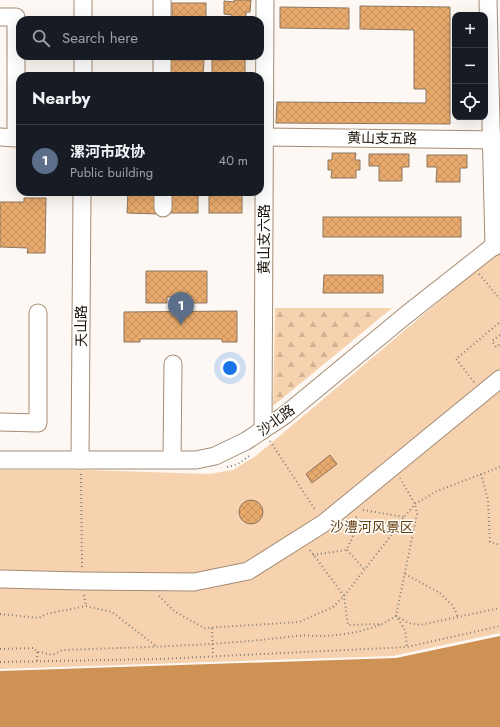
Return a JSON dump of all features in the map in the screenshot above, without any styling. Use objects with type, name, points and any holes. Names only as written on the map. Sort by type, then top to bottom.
[{"type":"street","points":[[83,0],[83,16]]},
{"type":"street","points":[[162,0],[162,16]]},
{"type":"street","name":"黄山支六路","points":[[264,137],[265,0]]},
{"type":"street","points":[[488,0],[500,85]]},
{"type":"street","points":[[497,244],[496,140],[499,0]]},
{"type":"street","points":[[0,17],[16,17],[16,138],[0,137]]},
{"type":"street","points":[[82,72],[83,60]]},
{"type":"street","points":[[162,60],[162,72]]},
{"type":"street","name":"黄山支五路","points":[[264,137],[496,140]]},
{"type":"street","name":"天山路","points":[[80,460],[82,196]]},
{"type":"street","name":"黄山支六路","points":[[263,430],[264,196]]},
{"type":"street","name":"沙北路","points":[[0,460],[196,460],[214,456],[246,442],[285,415],[388,329],[497,244]]},
{"type":"street","points":[[0,422],[38,423],[38,313]]},
{"type":"street","points":[[172,460],[173,364]]},
{"type":"street","points":[[0,578],[82,582],[194,582],[248,571],[350,507],[394,466],[500,378]]},
{"type":"path","points":[[470,264],[500,299]]},
{"type":"path","points":[[483,393],[456,359],[500,322]]},
{"type":"path","points":[[500,335],[492,341],[496,347],[500,344]]},
{"type":"path","points":[[263,430],[324,523]]},
{"type":"path","points":[[80,460],[82,582],[86,606]]},
{"type":"path","points":[[394,466],[415,504],[417,514],[396,616],[405,630],[407,647]]},
{"type":"path","points":[[144,582],[174,611],[204,628],[299,622],[332,607],[344,596],[415,504],[437,491],[500,467]]},
{"type":"path","points":[[481,474],[488,500],[490,542],[500,545]]},
{"type":"path","points":[[346,550],[354,536],[356,526],[350,507],[404,517]]},
{"type":"path","points":[[301,538],[344,596],[348,625],[382,624]]},
{"type":"path","points":[[314,555],[346,550]]},
{"type":"path","points":[[346,550],[365,570]]},
{"type":"path","points":[[405,574],[440,593],[453,606],[458,617]]},
{"type":"path","points":[[0,614],[40,618],[46,614],[86,606],[112,612],[156,646]]},
{"type":"path","points":[[396,616],[409,623],[420,625],[500,608]]},
{"type":"path","points":[[0,649],[34,648],[37,652],[42,652],[48,655],[56,654],[62,650],[213,644],[297,636],[342,634],[365,631],[396,616]]},
{"type":"path","points":[[0,662],[159,659],[213,655],[407,647],[500,626]]},
{"type":"path","points":[[212,628],[213,655]]},
{"type":"path","points":[[37,652],[37,661]]},
{"type":"green space","name":"沙澧河风景区","points":[[500,250],[500,633],[393,656],[0,669],[0,470],[87,470],[209,474],[233,470],[257,455]]},
{"type":"green space","points":[[275,308],[392,308],[273,406]]},
{"type":"shaded area","points":[[500,636],[500,727],[0,727],[0,671],[396,658]]},
{"type":"building","points":[[234,0],[251,0],[250,12],[246,12],[246,16],[232,16],[224,14],[224,1],[234,2]]},
{"type":"building","points":[[172,3],[206,3],[206,16],[172,16]]},
{"type":"building","points":[[360,6],[450,7],[450,124],[276,123],[277,102],[426,103],[426,89],[414,89],[414,30],[360,29]]},
{"type":"building","points":[[280,7],[349,8],[349,29],[280,28]]},
{"type":"building","points":[[169,60],[204,60],[203,72],[169,72]]},
{"type":"building","points":[[212,60],[245,60],[245,72],[212,72]]},
{"type":"building","points":[[332,153],[356,153],[355,160],[360,160],[360,170],[356,170],[356,178],[331,178],[332,170],[328,170],[328,160],[332,160]]},
{"type":"building","points":[[369,154],[409,154],[409,167],[402,167],[402,181],[379,181],[379,166],[369,166]]},
{"type":"building","points":[[427,155],[467,155],[467,168],[460,168],[460,182],[436,182],[437,167],[427,167]]},
{"type":"building","points":[[128,196],[158,196],[158,214],[127,213]]},
{"type":"building","points":[[168,196],[198,196],[198,213],[168,213]]},
{"type":"building","points":[[209,196],[242,196],[242,213],[209,213]]},
{"type":"building","points":[[24,198],[46,198],[45,253],[27,253],[28,248],[0,247],[0,202],[24,202]]},
{"type":"building","points":[[323,217],[461,217],[461,237],[323,237]]},
{"type":"building","points":[[146,271],[207,271],[207,303],[186,303],[186,297],[167,297],[167,303],[146,303]]},
{"type":"building","points":[[324,275],[383,275],[383,293],[323,293]]},
{"type":"building","points":[[237,311],[237,342],[222,342],[222,339],[140,339],[140,342],[124,342],[124,312]]},
{"type":"building","points":[[330,455],[337,464],[312,483],[306,474]]},
{"type":"building","points":[[251,500],[259,504],[263,512],[259,520],[251,524],[243,520],[239,512],[243,504]]},
{"type":"place","name":"漯河市政协","points":[[181,325]]}]
